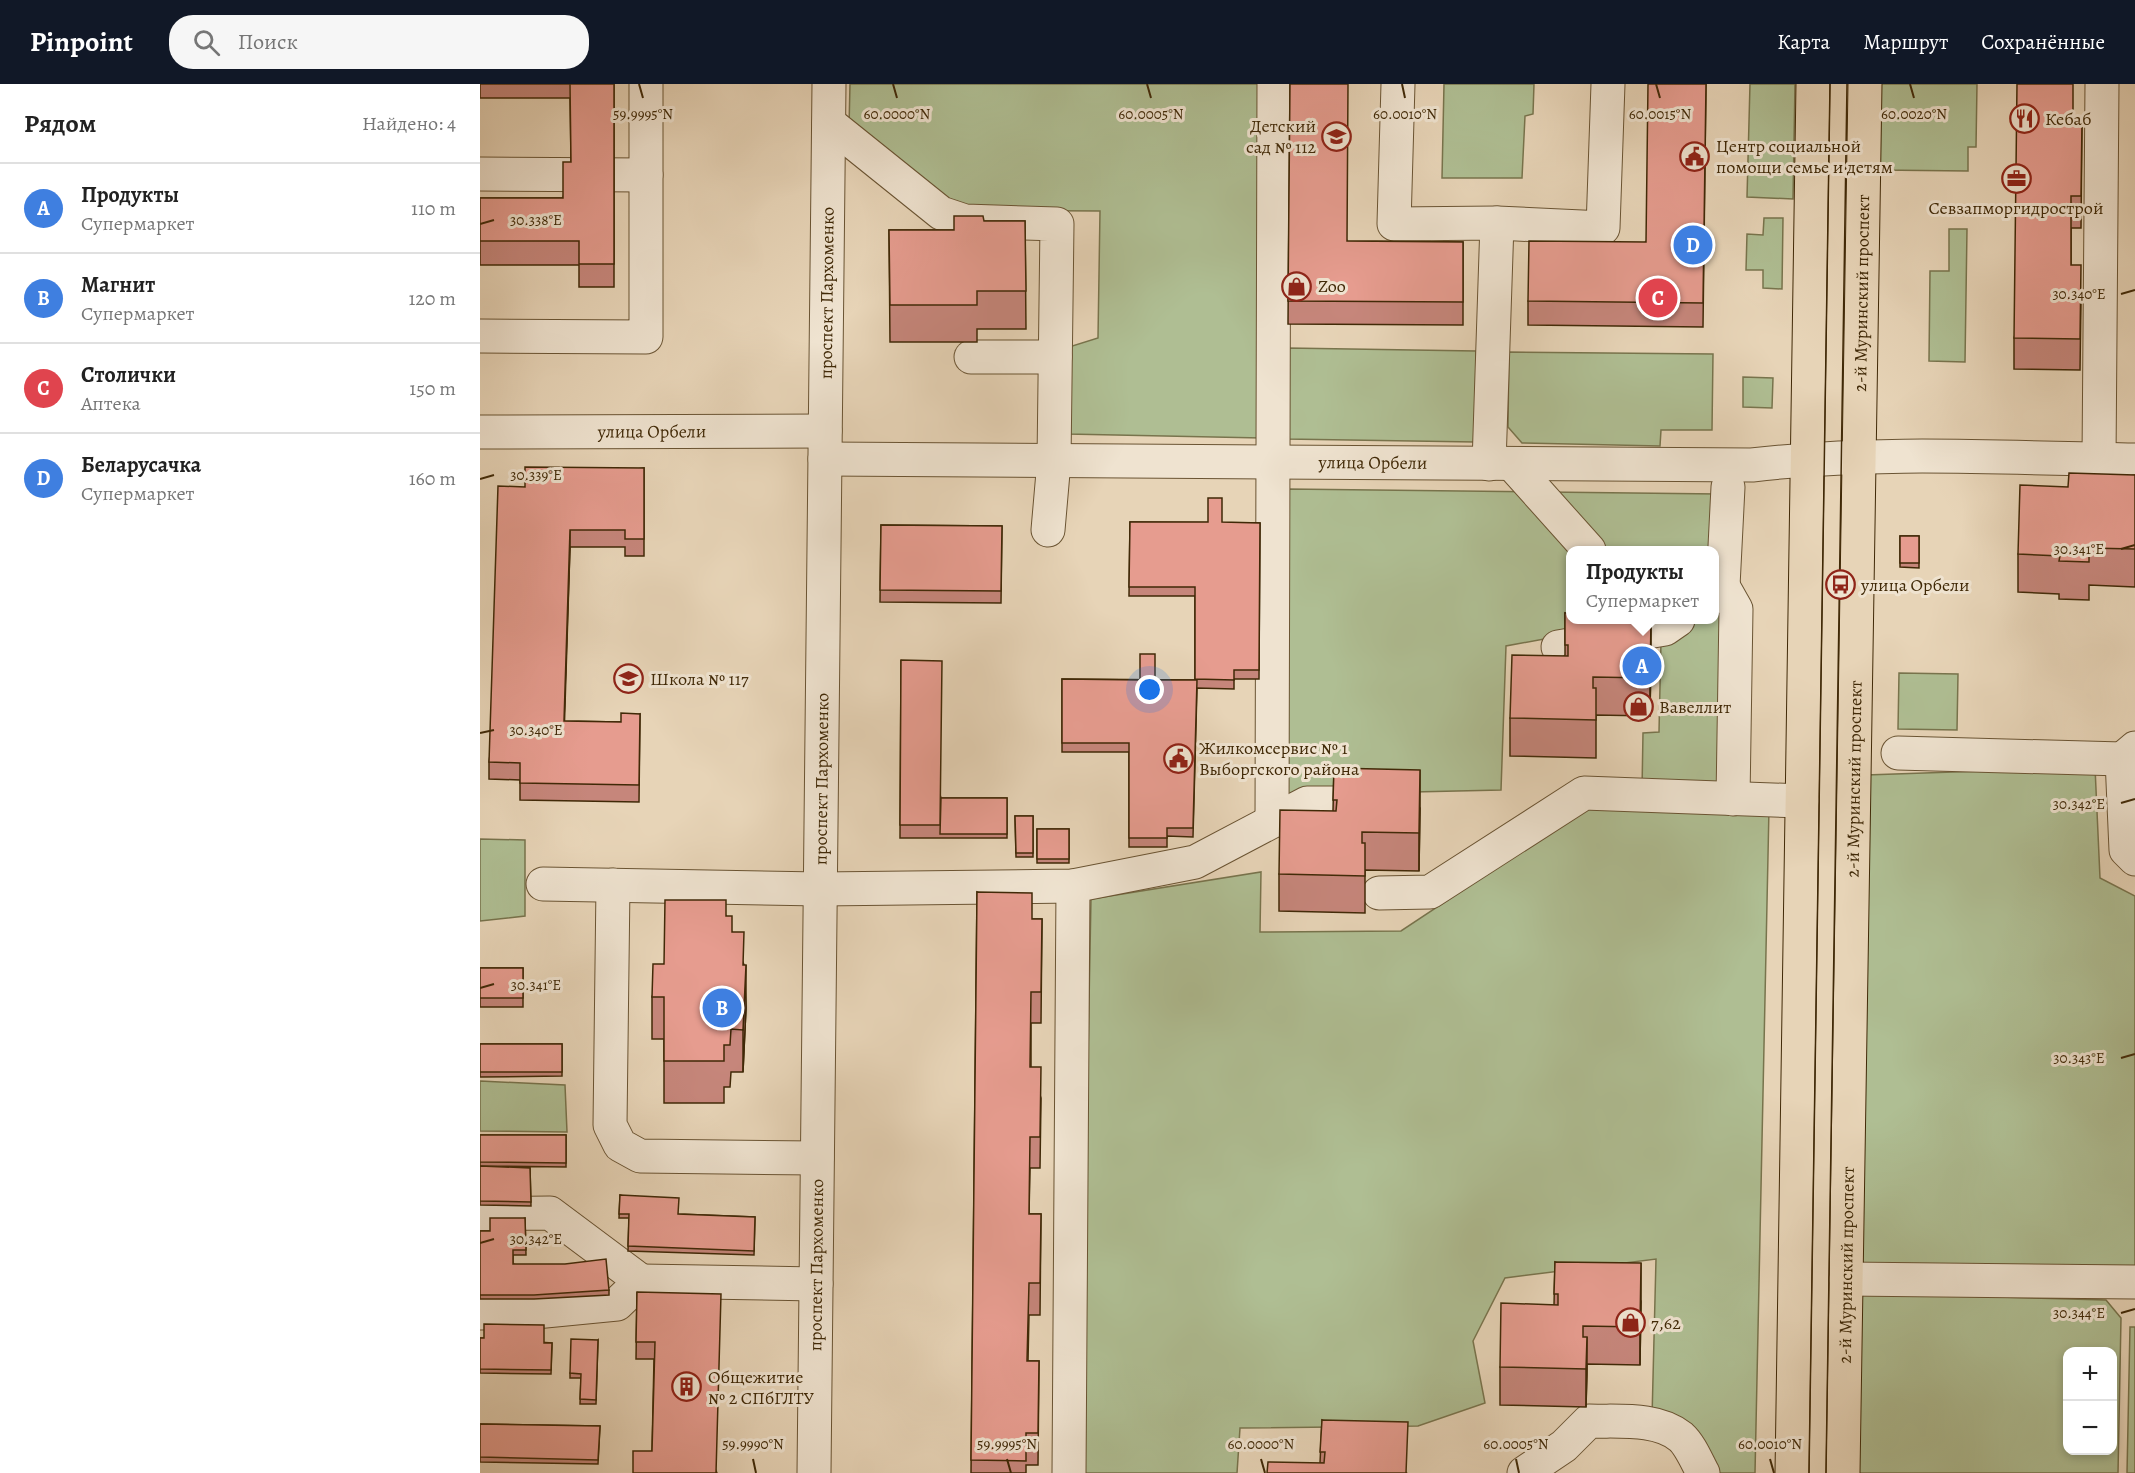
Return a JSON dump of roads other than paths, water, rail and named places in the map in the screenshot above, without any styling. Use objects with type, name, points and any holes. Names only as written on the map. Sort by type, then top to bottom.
[{"type":"main road","points":[[1792,1473],[1813,84]]},
{"type":"main road","name":"2-й Муринский проспект","points":[[1843,1473],[1865,84]]},
{"type":"street","points":[[480,336],[646,337],[646,84]]},
{"type":"street","name":"проспект Пархоменко","points":[[814,1473],[829,84]]},
{"type":"street","points":[[1272,821],[1274,84]]},
{"type":"street","points":[[1398,84],[1394,224],[1497,223],[1603,228],[1608,84]]},
{"type":"street","points":[[2099,459],[2102,84]]},
{"type":"street","points":[[829,123],[941,213],[965,221],[1057,224],[1054,461],[1048,530]]},
{"type":"street","points":[[480,174],[646,175]]},
{"type":"street","points":[[1497,223],[1500,464],[1585,546]]},
{"type":"street","points":[[971,357],[1055,357]]},
{"type":"street","name":"улица Орбели","points":[[480,432],[825,445],[1054,461],[1752,465],[1859,456],[2135,460]]},
{"type":"street","points":[[1728,486],[1719,590],[1736,609],[1733,799]]},
{"type":"street","points":[[1558,647],[1662,624]]},
{"type":"street","points":[[1898,753],[2128,754],[2126,849],[2135,859]]},
{"type":"street","points":[[1379,893],[1430,892],[1584,794],[1802,801]]},
{"type":"street","points":[[543,884],[820,889],[1073,886],[1194,862],[1308,803],[1337,803]]},
{"type":"street","points":[[613,885],[610,1125],[620,1145],[640,1156],[818,1158]]},
{"type":"street","points":[[1069,1473],[1073,886]]},
{"type":"street","points":[[480,1214],[550,1213],[641,1281],[816,1284]]},
{"type":"street","points":[[1846,1279],[2135,1281]]},
{"type":"street","points":[[480,1312],[535,1312],[617,1304],[641,1281]]},
{"type":"street","points":[[1524,1473],[1564,1446],[1589,1421],[1644,1423],[1665,1427],[1682,1438],[1703,1473]]},
{"type":"tram line","points":[[1809,1473],[1830,84]]},
{"type":"tram line","points":[[1826,1473],[1847,84]]},
{"type":"place","name":"Кебаб","points":[[2024,119]]},
{"type":"place","name":"Детский сад № 112","points":[[1337,136]]},
{"type":"place","name":"Центр социальной помощи семье и детям","points":[[1695,156]]},
{"type":"place","name":"Севзапморгидрострой","points":[[2016,179]]},
{"type":"place","name":"Беларусачка","points":[[1693,245]]},
{"type":"place","name":"Zoo","points":[[1297,286]]},
{"type":"place","name":"Столички","points":[[1658,298]]},
{"type":"place","name":"улица Орбели","points":[[1840,585]]},
{"type":"place","name":"Продукты","points":[[1642,666]]},
{"type":"place","name":"Школа № 117","points":[[629,679]]},
{"type":"place","name":"Вавеллит","points":[[1638,707]]},
{"type":"place","name":"Жилкомсервис № 1 Выборгского района","points":[[1178,758]]},
{"type":"place","name":"Магнит","points":[[722,1008]]},
{"type":"place","name":"7,62","points":[[1630,1323]]},
{"type":"place","name":"Общежитие № 2 СПбГЛТУ","points":[[687,1387]]}]
